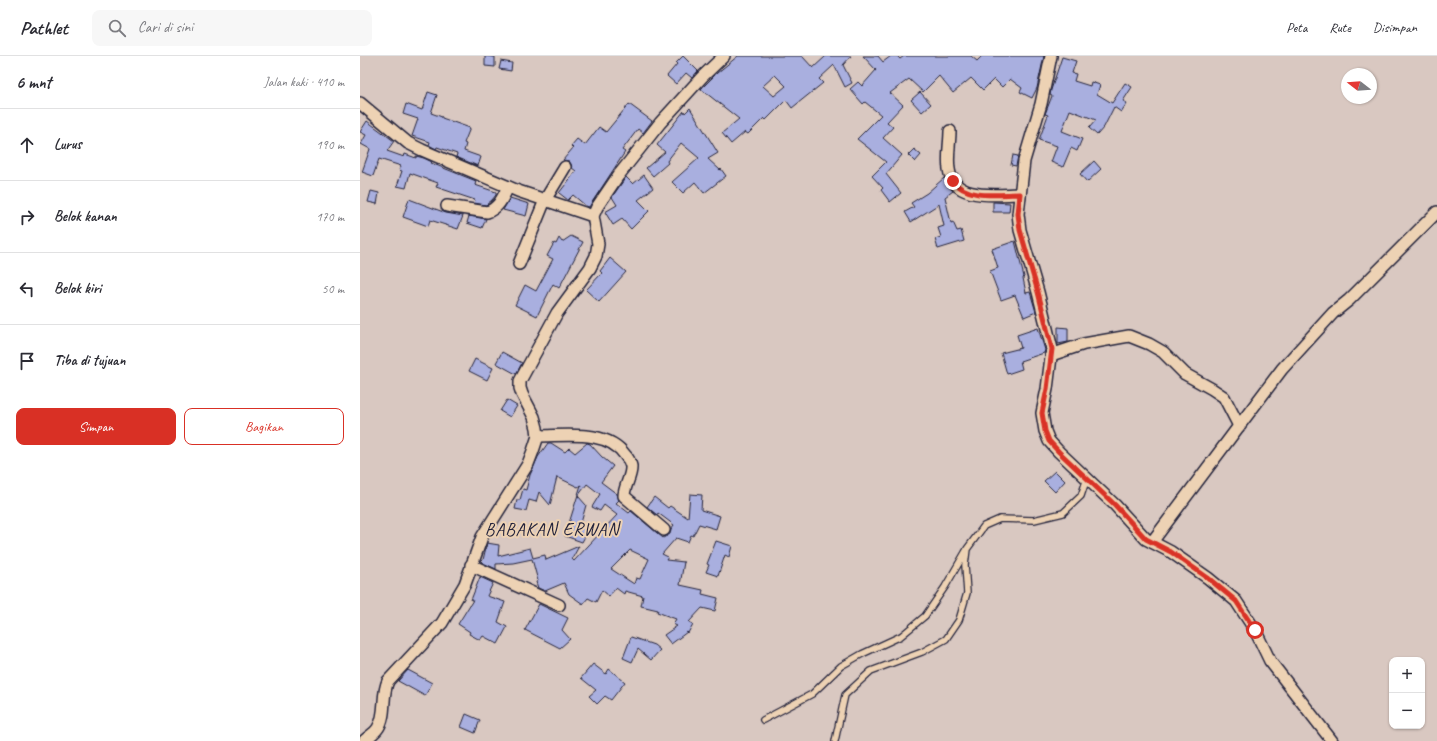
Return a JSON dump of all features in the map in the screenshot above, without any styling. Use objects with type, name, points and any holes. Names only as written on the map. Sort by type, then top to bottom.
[{"type":"street","points":[[364,741],[378,729],[382,722],[385,687],[388,681],[442,623],[465,584],[482,537],[528,464],[538,436],[534,416],[522,394],[520,381],[557,313],[590,268],[596,256],[598,244],[593,216],[597,207],[618,176],[660,123],[702,76],[724,56]]},
{"type":"street","points":[[1051,56],[1041,104],[1024,161],[1018,214],[1020,230],[1038,292],[1052,349],[1047,389],[1042,413],[1045,431],[1049,441],[1115,505],[1146,539],[1171,552],[1202,573],[1236,601],[1255,630],[1270,661],[1332,741]]},
{"type":"street","points":[[360,103],[408,143],[508,187],[593,216]]},
{"type":"street","points":[[950,131],[949,170],[953,181],[958,187],[981,195],[1020,194]]},
{"type":"street","points":[[519,264],[545,200],[565,167]]},
{"type":"street","points":[[447,206],[487,212],[493,210],[498,205],[508,187]]},
{"type":"street","points":[[1152,542],[1282,369],[1329,317],[1437,212]]},
{"type":"street","points":[[1051,355],[1084,344],[1129,336],[1149,344],[1163,352],[1186,374],[1224,397],[1239,426]]},
{"type":"street","points":[[538,436],[594,436],[613,443],[622,450],[631,465],[631,472],[624,496],[664,530]]},
{"type":"street","points":[[471,565],[559,605]]},
{"type":"lane","points":[[763,720],[812,694],[841,666],[862,654],[901,636],[924,616],[945,587],[967,549],[984,526],[1000,519],[1034,520],[1063,513],[1081,496],[1087,478]]},
{"type":"lane","points":[[835,741],[845,695],[871,671],[922,652],[946,639],[959,620],[968,593],[966,565],[967,549]]},
{"type":"building","points":[[485,56],[495,57],[495,67],[485,66]]},
{"type":"building","points":[[683,56],[698,71],[692,78],[686,73],[676,84],[667,76]]},
{"type":"building","points":[[738,56],[802,56],[813,68],[826,56],[851,56],[843,65],[852,83],[845,87],[834,65],[819,79],[823,83],[792,108],[786,100],[766,120],[764,118],[748,134],[745,132],[731,144],[722,133],[739,119],[701,89],[717,73]],"holes":[[[775,75],[786,86],[774,96],[763,86]]]},
{"type":"building","points":[[863,56],[878,56],[883,62],[891,56],[897,56],[900,59],[904,56],[971,56],[977,61],[982,56],[1044,56],[1037,88],[1032,98],[1020,92],[1022,88],[1010,79],[1002,87],[994,79],[983,90],[971,78],[953,93],[939,76],[923,92],[909,79],[890,93],[903,105],[887,122],[893,127],[883,138],[902,155],[886,174],[901,193],[890,202],[881,190],[883,188],[872,176],[886,162],[857,139],[881,115],[865,102],[863,104],[850,89],[858,82],[862,86],[876,70]]},
{"type":"building","points":[[1062,57],[1076,61],[1072,73],[1076,74],[1074,81],[1090,86],[1091,82],[1100,85],[1097,94],[1112,103],[1125,83],[1132,87],[1123,101],[1127,103],[1121,112],[1114,107],[1104,127],[1097,135],[1089,128],[1096,120],[1070,110],[1062,131],[1082,139],[1077,151],[1071,148],[1063,167],[1051,162],[1057,146],[1039,140],[1048,115],[1045,114],[1052,96],[1050,95],[1051,90]]},
{"type":"building","points":[[501,61],[512,63],[511,71],[499,69]]},
{"type":"building","points":[[428,92],[437,95],[431,113],[470,128],[464,143],[466,144],[464,151],[481,157],[478,166],[456,157],[457,154],[437,147],[436,149],[429,145],[430,142],[412,136],[418,119],[403,114],[406,104],[422,110]]},
{"type":"building","points":[[920,92],[931,104],[922,112],[911,100]]},
{"type":"building","points":[[629,104],[652,121],[643,133],[638,129],[622,150],[625,152],[589,207],[573,195],[568,200],[559,193],[576,171],[572,168],[569,161],[563,160],[573,148],[571,146],[577,139],[585,145],[599,127],[606,132]]},
{"type":"building","points":[[690,108],[718,153],[708,159],[720,170],[721,169],[726,176],[704,193],[695,182],[683,193],[672,182],[699,158],[681,143],[667,161],[668,163],[653,176],[646,168],[665,152],[657,145],[684,111],[685,113]]},
{"type":"building","points":[[367,121],[394,141],[387,151],[404,157],[405,154],[416,158],[416,156],[424,158],[432,162],[431,163],[476,181],[475,185],[496,192],[496,195],[486,205],[474,203],[475,200],[436,187],[438,183],[410,173],[406,188],[397,186],[402,171],[399,170],[401,166],[379,159],[373,176],[362,172],[370,149],[361,144],[366,135],[360,132]]},
{"type":"building","points":[[914,149],[921,155],[915,162],[908,155]]},
{"type":"building","points":[[1013,155],[1018,156],[1016,166],[1011,165]]},
{"type":"building","points":[[1094,161],[1101,169],[1087,182],[1080,174]]},
{"type":"building","points":[[644,175],[653,188],[638,200],[649,211],[631,229],[622,219],[613,225],[605,212],[617,205],[612,197],[626,177],[633,184]]},
{"type":"building","points":[[944,178],[953,191],[945,197],[951,223],[953,222],[957,231],[961,230],[964,241],[938,249],[935,239],[941,237],[938,228],[944,226],[939,204],[911,222],[905,212],[914,207],[911,203],[927,193]]},
{"type":"building","points":[[371,191],[379,193],[377,204],[368,202]]},
{"type":"building","points":[[510,198],[529,204],[526,216],[503,210]]},
{"type":"building","points":[[409,199],[446,213],[463,216],[458,229],[430,220],[428,226],[403,217]]},
{"type":"building","points":[[993,202],[1010,203],[1009,212],[993,212]]},
{"type":"building","points":[[469,216],[486,219],[482,228],[467,223]]},
{"type":"building","points":[[571,236],[583,242],[559,288],[553,284],[537,316],[515,305],[525,285],[536,291],[553,259],[547,256],[554,243],[556,244],[559,238],[562,242]]},
{"type":"building","points":[[1015,241],[1024,277],[1026,293],[1030,292],[1036,312],[1024,317],[1015,295],[1001,300],[990,271],[998,268],[992,249]]},
{"type":"building","points":[[610,258],[626,272],[599,302],[586,290],[602,273],[600,271]]},
{"type":"building","points":[[1058,327],[1068,328],[1068,342],[1058,344]]},
{"type":"building","points":[[1038,328],[1045,350],[1044,353],[1020,361],[1022,369],[1007,374],[1001,353],[1021,348],[1017,335]]},
{"type":"building","points":[[502,352],[522,363],[516,374],[496,363]]},
{"type":"building","points":[[475,359],[493,368],[487,380],[469,371]]},
{"type":"building","points":[[507,400],[517,406],[510,417],[500,411]]},
{"type":"building","points":[[548,443],[551,443],[565,452],[569,448],[575,453],[587,443],[590,444],[613,466],[601,482],[617,494],[619,500],[616,503],[629,513],[631,511],[663,538],[670,534],[674,525],[647,507],[654,497],[668,508],[670,506],[688,518],[690,494],[702,495],[701,510],[720,516],[716,529],[699,524],[688,542],[676,538],[662,554],[668,557],[666,560],[684,562],[680,585],[703,590],[702,594],[718,598],[715,611],[702,608],[689,622],[693,624],[688,633],[687,632],[671,644],[664,635],[677,626],[673,624],[676,619],[657,612],[658,610],[641,606],[643,596],[625,591],[624,594],[616,588],[609,596],[602,590],[596,602],[588,598],[583,604],[569,594],[564,583],[545,591],[538,588],[536,582],[538,581],[532,559],[513,563],[496,564],[496,569],[481,562],[483,560],[487,543],[499,545],[498,556],[530,548],[533,558],[545,555],[546,560],[579,546],[572,559],[574,561],[617,515],[604,505],[600,511],[592,507],[600,494],[587,484],[578,496],[586,505],[581,523],[589,529],[582,542],[565,536],[581,485],[578,487],[557,477],[550,505],[539,492],[536,502],[529,500],[526,511],[515,509],[517,500],[520,500],[523,489],[526,490],[530,475],[538,457]],"holes":[[[630,550],[649,559],[640,579],[636,578],[634,584],[611,569]]]},
{"type":"building","points":[[1055,471],[1065,481],[1055,492],[1044,481]]},
{"type":"building","points":[[716,541],[732,546],[729,557],[725,555],[718,576],[706,572],[709,565],[707,564]]},
{"type":"building","points":[[480,577],[493,583],[487,596],[505,602],[498,622],[507,627],[498,644],[483,636],[480,640],[469,634],[470,632],[458,624],[473,600],[471,600]]},
{"type":"building","points":[[539,604],[568,618],[562,630],[570,639],[560,648],[525,630]]},
{"type":"building","points":[[631,637],[654,645],[660,650],[651,660],[638,649],[632,662],[623,658]]},
{"type":"building","points":[[593,664],[606,674],[609,669],[625,682],[611,700],[605,696],[597,704],[589,696],[596,690],[581,678]]},
{"type":"building","points":[[408,670],[432,683],[425,696],[398,681]]},
{"type":"building","points":[[466,714],[480,720],[475,733],[461,727]]},
{"type":"district","name":"BABAKAN ERWAN","points":[[552,529]]},
{"type":"route","points":[[953,181],[958,187],[981,195],[1020,194],[1018,214],[1020,230],[1038,292],[1052,349],[1047,389],[1042,413],[1045,431],[1049,441],[1115,505],[1146,539],[1171,552],[1208,578],[1236,601],[1255,630]]}]
